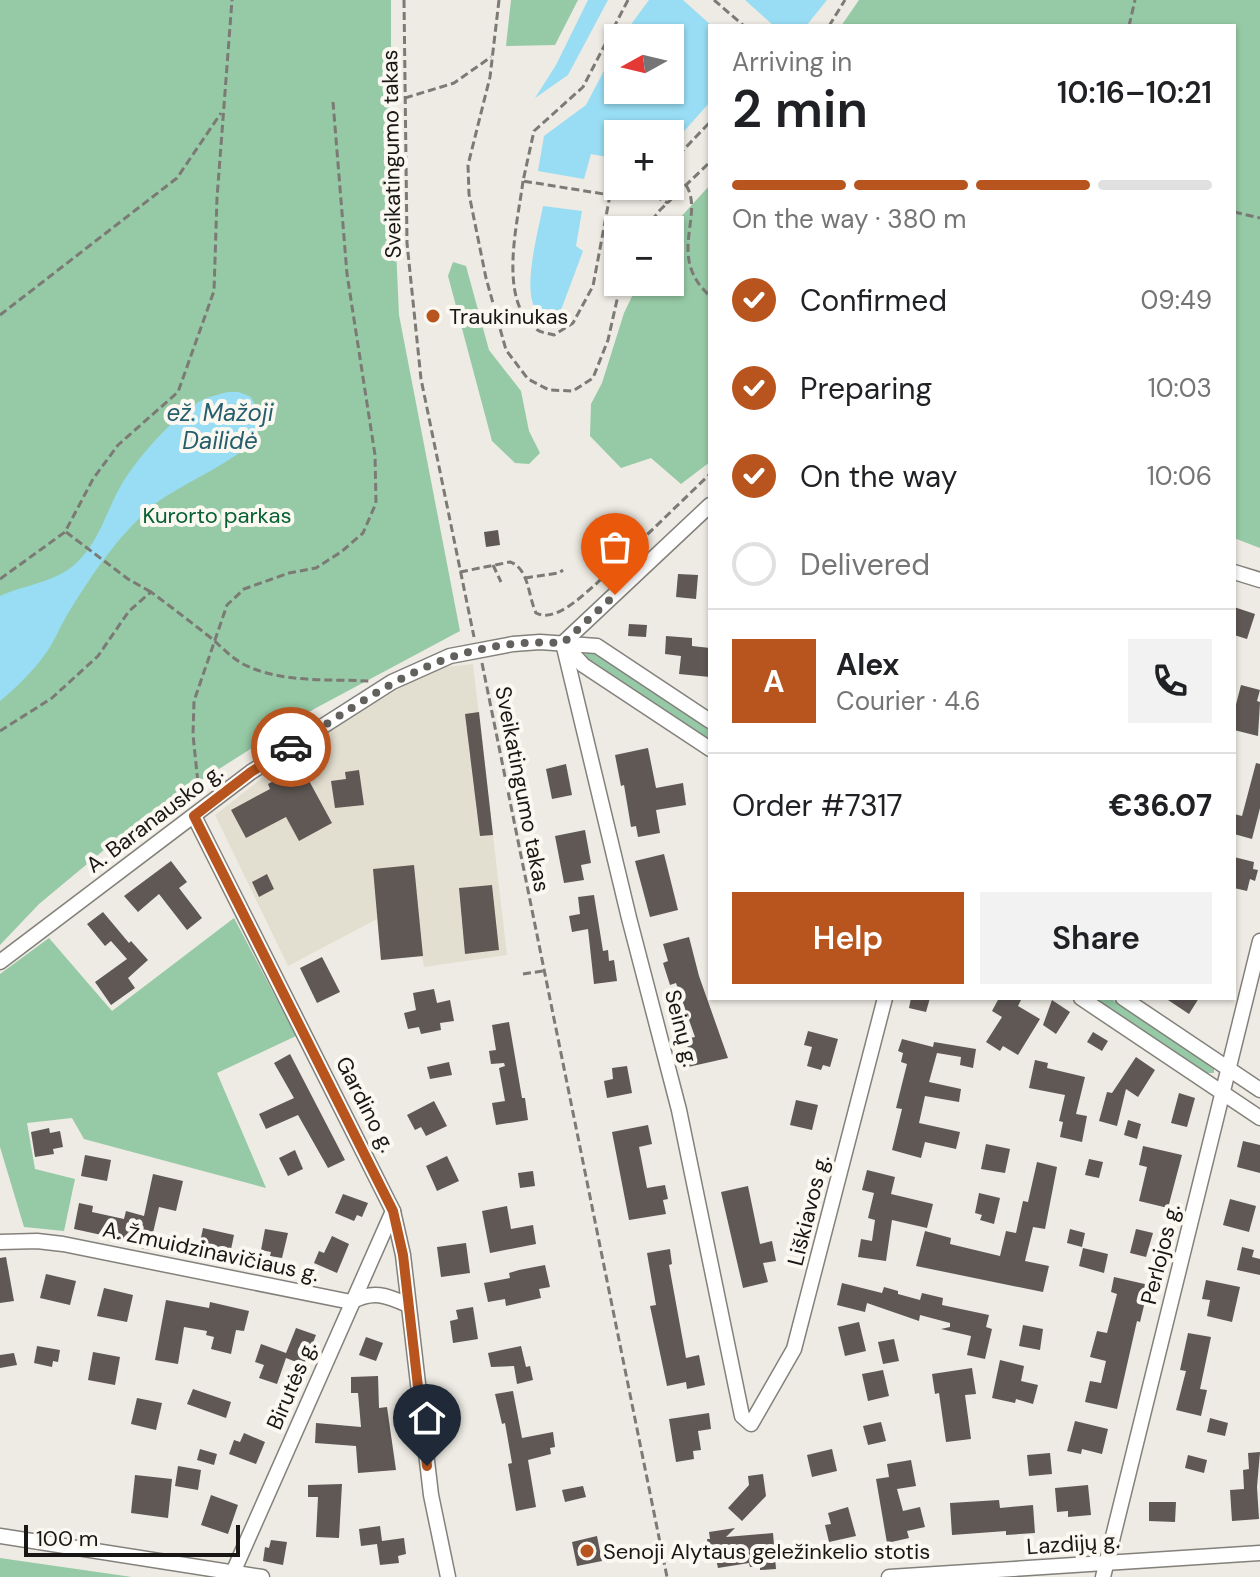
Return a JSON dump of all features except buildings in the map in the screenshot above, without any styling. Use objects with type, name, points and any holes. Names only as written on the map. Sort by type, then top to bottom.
[{"type":"street","points":[[708,507],[563,643],[583,665],[708,748]]},
{"type":"street","points":[[1236,573],[1260,580]]},
{"type":"street","name":"A. Baranausko g.","points":[[0,962],[251,772],[392,682],[476,644],[563,643],[597,646],[708,720]]},
{"type":"street","name":"Seinų g.","points":[[563,643],[679,1110],[742,1416],[751,1424]]},
{"type":"street","name":"Gardino g.","points":[[194,816],[393,1211],[403,1255],[423,1436],[448,1577]]},
{"type":"street","name":"Perlojos g.","points":[[1105,1570],[1260,941]]},
{"type":"street","name":"Liškiavos g.","points":[[751,1424],[794,1349],[884,1000]]},
{"type":"street","points":[[1084,1000],[1260,1118]]},
{"type":"street","points":[[1126,1000],[1260,1090]]},
{"type":"street","name":"Birutės g.","points":[[232,1575],[393,1211]]},
{"type":"street","name":"A. Žmuidzinavičiaus g.","points":[[0,1242],[63,1244],[351,1302],[365,1294],[380,1293],[408,1305]]},
{"type":"street","points":[[0,1536],[232,1575],[262,1577]]},
{"type":"street","name":"Lazdijų g.","points":[[889,1577],[1105,1570],[1260,1553]]},
{"type":"path","points":[[0,579],[65,532],[93,479],[118,445],[178,392],[214,291],[232,0]]},
{"type":"path","name":"Sveikatingumo takas","points":[[404,0],[407,243],[421,379],[667,1577]]},
{"type":"path","points":[[499,0],[493,56],[468,165],[469,194],[486,278],[506,350],[528,379],[549,390],[573,391],[593,378],[608,340],[618,296]]},
{"type":"path","points":[[609,200],[593,286],[573,323],[554,335],[537,330],[524,315],[513,291],[513,258],[523,181],[534,131],[583,87],[628,0]]},
{"type":"path","points":[[714,0],[742,24]]},
{"type":"path","points":[[830,24],[845,0]]},
{"type":"path","points":[[1129,24],[1135,0]]},
{"type":"path","points":[[405,98],[454,83],[493,56]]},
{"type":"path","points":[[207,806],[198,792],[193,735],[194,701],[227,605],[244,589],[289,573],[316,568],[341,552],[363,533],[376,503],[375,455],[347,274],[333,102]]},
{"type":"path","points":[[0,315],[177,178],[223,110]]},
{"type":"path","points":[[684,149],[708,124]]},
{"type":"path","points":[[656,216],[708,164]]},
{"type":"path","points":[[523,181],[604,194]]},
{"type":"path","points":[[686,185],[692,197],[686,245],[690,266],[700,287],[708,294]]},
{"type":"path","points":[[662,200],[668,203]]},
{"type":"path","points":[[1236,212],[1260,218]]},
{"type":"path","points":[[460,572],[510,562],[517,564],[536,613],[541,616],[559,611],[596,584],[708,476]]},
{"type":"path","points":[[65,532],[128,579],[151,592],[246,666],[276,675],[369,681]]},
{"type":"path","points":[[493,565],[501,582]]},
{"type":"path","points":[[525,578],[563,570]]},
{"type":"path","points":[[0,731],[52,698],[98,656],[129,611],[151,592]]},
{"type":"path","points":[[463,642],[476,644]]},
{"type":"path","points":[[523,974],[543,971]]},
{"type":"shaded area","points":[[473,664],[507,955],[424,967],[422,956],[381,960],[377,919],[288,966],[215,815],[298,750],[417,678],[446,667]]},
{"type":"green space","name":"Kurorto parkas","points":[[0,0],[391,0],[391,136],[399,315],[460,631],[314,709],[146,815],[39,904],[0,945]]},
{"type":"green space","points":[[511,0],[578,0],[555,45],[506,46]]},
{"type":"green space","points":[[859,0],[1260,0],[1260,548],[1236,539],[1236,24],[842,24]]},
{"type":"green space","points":[[708,187],[708,464],[681,484],[651,458],[621,468],[590,436],[591,404],[602,383],[632,296],[684,296],[682,216]]},
{"type":"green space","points":[[453,262],[466,266],[489,350],[521,391],[529,431],[540,453],[529,464],[515,463],[492,441],[448,276]]},
{"type":"green space","points":[[590,651],[708,729],[708,741],[588,660],[585,654]]},
{"type":"green space","points":[[234,918],[296,1036],[217,1073],[266,1188],[84,1139],[72,1118],[27,1123],[35,1169],[75,1179],[64,1231],[24,1227],[0,1147],[0,974],[49,938],[112,1011]]},
{"type":"green space","points":[[1095,1000],[1113,1000],[1214,1068],[1214,1073],[1204,1073]]},
{"type":"green space","points":[[0,1558],[132,1577],[0,1577]]},
{"type":"water","points":[[588,0],[608,0],[568,75],[535,98],[556,65]]},
{"type":"water","points":[[649,0],[683,0],[710,24],[708,104],[684,131],[684,120],[604,120],[604,156],[591,154],[584,179],[538,171],[544,136],[586,105],[604,71],[604,104],[684,104],[684,24],[631,24]]},
{"type":"water","points":[[745,0],[827,0],[808,24],[772,24]]},
{"type":"water","points":[[543,206],[582,211],[576,246],[583,251],[556,317],[538,312],[531,291],[532,261]]},
{"type":"water","name":"ež. Mažoji Dailidė","points":[[228,392],[251,397],[258,416],[255,437],[225,463],[154,505],[130,528],[88,582],[46,653],[0,701],[0,596],[47,580],[73,566],[90,547],[123,482],[149,448],[193,406]]},
{"type":"way so far","points":[[291,747],[392,682],[450,656],[513,644],[563,643],[615,595]]},
{"type":"place","name":"Traukinukas","points":[[433,316]]},
{"type":"place","name":"Senoji Alytaus geležinkelio stotis","points":[[587,1551]]},
{"type":"route","points":[[291,747],[251,772],[194,816],[393,1211],[403,1255],[427,1466]]}]
